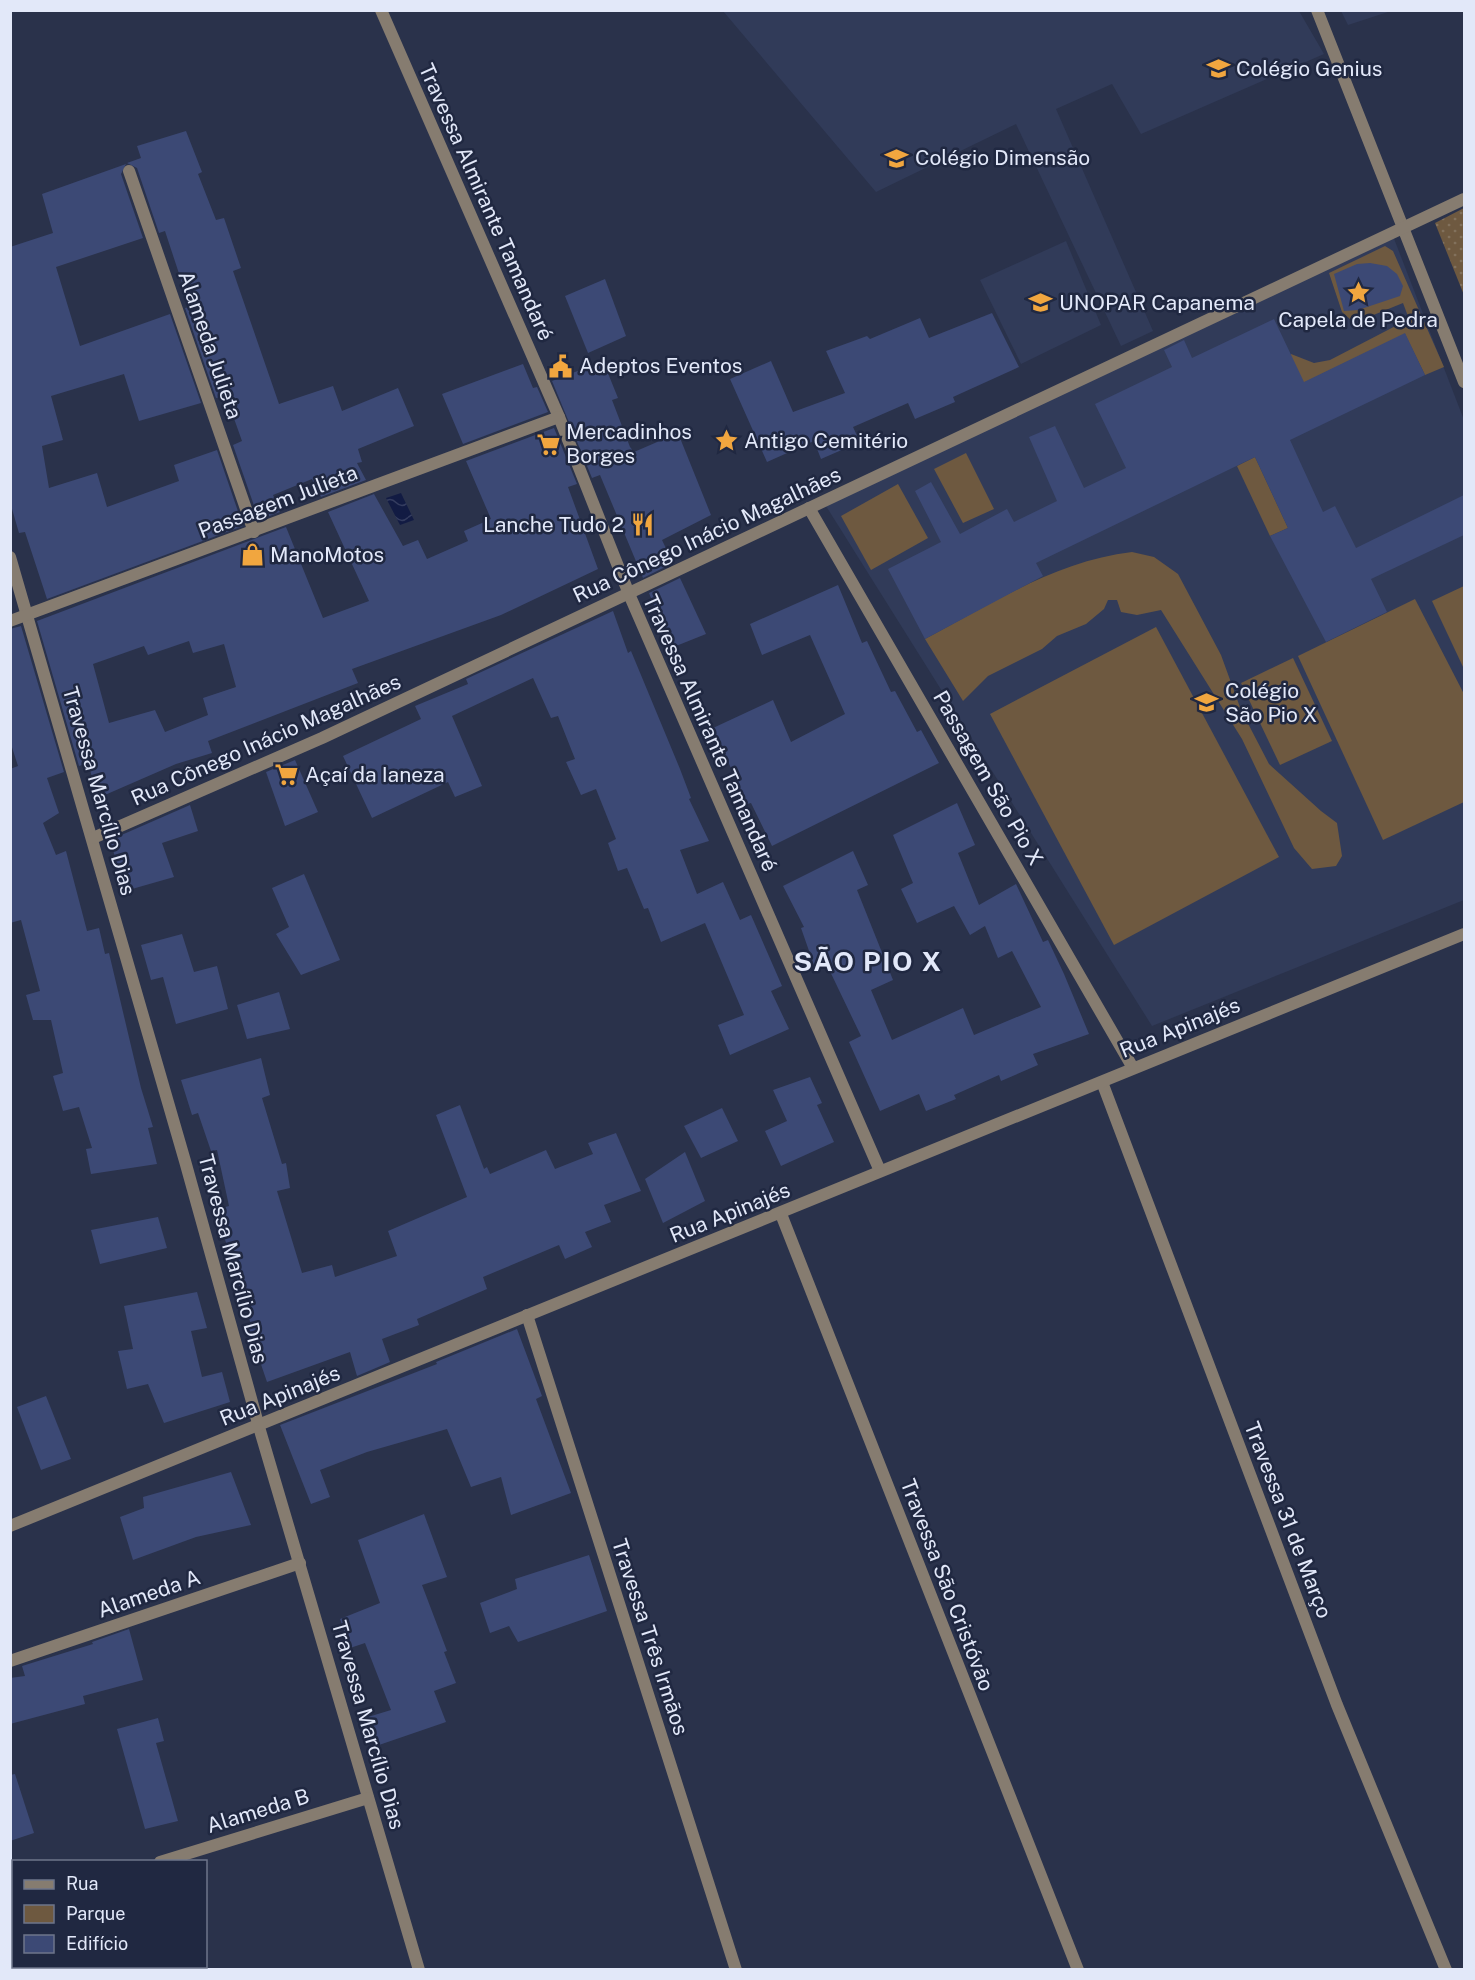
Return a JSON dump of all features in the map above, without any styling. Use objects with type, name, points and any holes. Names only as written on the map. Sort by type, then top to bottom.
[{"type":"street","name":"Travessa Almirante Tamandaré","points":[[381,10],[559,417],[629,594],[880,1171]]},
{"type":"street","points":[[1317,10],[1464,382]]},
{"type":"street","name":"Alameda Julieta","points":[[129,171],[254,532]]},
{"type":"street","name":"Rua Cônego Inácio Magalhães","points":[[93,838],[322,738],[1464,199]]},
{"type":"street","name":"Passagem Julieta","points":[[10,621],[559,417]]},
{"type":"street","name":"Passagem São Pio X","points":[[809,508],[1133,1068]]},
{"type":"street","name":"Travessa Marcílio Dias","points":[[10,557],[93,838],[259,1427],[419,1970]]},
{"type":"street","name":"Rua Apinajés","points":[[10,1526],[259,1427],[1464,934]]},
{"type":"street","name":"Travessa 31 de Março","points":[[1102,1082],[1338,1705],[1446,1970]]},
{"type":"street","name":"Travessa São Cristóvão","points":[[781,1214],[1078,1970]]},
{"type":"street","name":"Travessa Três Irmãos","points":[[527,1316],[736,1970]]},
{"type":"street","name":"Alameda A","points":[[10,1661],[300,1563]]},
{"type":"street","name":"Alameda B","points":[[166,1860],[368,1798]]},
{"type":"shaded area","name":"Colégio Dimensão","points":[[723,11],[1299,11],[1324,54],[1141,134],[1112,84],[1056,109],[1153,331],[1121,346],[1016,124],[876,192]]},
{"type":"shaded area","points":[[1341,11],[1391,11],[1348,25]]},
{"type":"shaded area","name":"Colégio São Pio X","points":[[1393,236],[1464,420],[1464,900],[1152,1026],[826,506]]},
{"type":"shaded area","name":"UNOPAR Capanema","points":[[1066,241],[1101,325],[1021,364],[980,280]]},
{"type":"green space","points":[[1464,208],[1464,295],[1435,223]]},
{"type":"green space","points":[[1385,246],[1393,251],[1444,367],[1425,375],[1405,334],[1222,422],[1291,354],[1314,363],[1330,360],[1409,319],[1403,303],[1371,316],[1351,320],[1342,312],[1329,273]]},
{"type":"green space","points":[[966,453],[994,509],[963,523],[934,469]]},
{"type":"green space","points":[[1255,457],[1288,528],[1270,536],[1237,466]]},
{"type":"green space","points":[[898,484],[928,538],[871,570],[841,516]]},
{"type":"green space","points":[[1132,552],[1154,557],[1178,574],[1221,655],[1241,710],[1269,764],[1337,823],[1342,856],[1336,866],[1312,869],[1294,848],[1242,739],[1161,610],[1137,615],[1121,612],[1117,600],[1108,600],[1104,609],[1086,624],[1057,636],[1042,649],[988,676],[963,701],[925,639],[999,598],[1051,574],[1077,564]]},
{"type":"green space","points":[[1464,586],[1464,669],[1432,601]]},
{"type":"green space","points":[[1415,599],[1464,694],[1464,802],[1383,840],[1298,656]]},
{"type":"green space","points":[[1156,627],[1279,857],[1114,945],[990,714]]},
{"type":"green space","points":[[1293,658],[1332,741],[1280,765],[1241,683]]},
{"type":"water","points":[[401,493],[414,520],[400,525],[386,498]]},
{"type":"building","points":[[186,131],[202,172],[198,174],[216,220],[224,218],[241,268],[233,271],[279,404],[333,386],[342,411],[398,388],[414,426],[358,449],[362,462],[357,463],[366,480],[321,497],[312,479],[273,495],[280,512],[259,520],[233,445],[242,441],[226,396],[216,398],[185,308],[190,307],[165,231],[159,233],[137,168],[127,163],[141,158],[137,146]]},
{"type":"building","points":[[126,164],[121,174],[143,238],[56,267],[80,346],[170,314],[201,403],[139,421],[124,374],[51,396],[63,440],[42,446],[49,488],[97,473],[107,507],[179,481],[174,465],[217,450],[243,526],[47,599],[25,532],[19,533],[10,502],[10,247],[53,233],[42,194]]},
{"type":"building","points":[[1370,263],[1387,266],[1397,274],[1403,286],[1400,296],[1358,310],[1344,311],[1334,274],[1357,264]]},
{"type":"building","points":[[605,279],[626,336],[588,353],[565,296]]},
{"type":"building","points":[[992,313],[1019,367],[953,397],[955,402],[915,419],[908,403],[853,427],[860,442],[821,459],[814,441],[767,462],[730,379],[771,361],[793,412],[845,393],[826,351],[867,336],[870,339],[920,318],[929,338]]},
{"type":"building","points":[[1274,319],[1304,382],[1405,333],[1425,375],[1290,440],[1323,512],[1335,506],[1356,548],[1464,495],[1464,535],[1371,579],[1387,612],[1326,642],[1270,536],[1288,528],[1255,457],[1036,563],[1043,576],[925,639],[888,569],[941,542],[915,491],[931,482],[960,534],[1007,509],[1014,522],[1057,501],[1029,437],[1055,426],[1084,488],[1126,468],[1095,404],[1172,367],[1164,350],[1184,340],[1192,358]]},
{"type":"building","points":[[603,361],[618,398],[612,400],[630,447],[634,452],[678,433],[711,515],[662,540],[673,563],[643,578],[600,475],[592,478],[552,381]]},
{"type":"building","points":[[523,364],[533,388],[537,387],[548,412],[463,444],[442,394]]},
{"type":"building","points":[[554,428],[577,484],[568,487],[598,569],[501,615],[352,669],[358,683],[208,741],[212,753],[176,764],[98,798],[88,763],[79,766],[37,621],[286,527],[323,618],[369,601],[328,512],[374,494],[403,546],[418,540],[427,559],[468,541],[464,531],[491,519],[466,461]],"holes":[[[189,641],[193,653],[224,644],[236,687],[203,698],[208,715],[165,732],[155,710],[109,723],[93,664],[144,646],[148,655]]]},
{"type":"building","points":[[680,578],[706,634],[671,648],[649,593]]},
{"type":"building","points":[[838,585],[862,643],[867,641],[891,692],[895,691],[917,732],[921,730],[939,763],[772,846],[751,803],[747,804],[713,728],[773,700],[791,742],[845,714],[810,635],[762,655],[750,624]]},
{"type":"building","points":[[613,611],[628,653],[631,651],[680,769],[691,798],[689,799],[709,841],[680,850],[697,894],[723,882],[740,920],[751,915],[782,986],[771,991],[789,1029],[730,1055],[718,1025],[744,1015],[705,923],[661,942],[648,908],[644,909],[627,868],[618,871],[608,843],[616,839],[596,789],[581,795],[566,762],[575,759],[558,716],[551,718],[533,678],[452,716],[482,786],[455,797],[448,782],[372,818],[343,756],[421,719],[415,706],[468,684],[466,679]]},
{"type":"building","points":[[21,626],[64,772],[47,778],[59,813],[43,823],[56,855],[66,851],[87,931],[99,928],[105,954],[109,953],[141,1088],[153,1127],[148,1128],[157,1164],[91,1174],[86,1149],[92,1148],[79,1107],[63,1111],[53,1076],[63,1073],[51,1020],[33,1020],[26,995],[40,991],[21,920],[10,923],[10,769],[18,766],[10,741],[10,629]]},
{"type":"building","points":[[295,760],[318,812],[285,826],[266,772]]},
{"type":"building","points":[[957,803],[975,845],[958,853],[979,905],[1016,884],[1043,942],[1048,940],[1089,1034],[1033,1054],[1038,1065],[1001,1081],[999,1075],[954,1095],[956,1099],[926,1111],[919,1094],[880,1111],[849,1042],[861,1036],[826,963],[815,968],[801,928],[804,927],[783,886],[853,851],[868,885],[857,890],[893,980],[871,990],[892,1040],[963,1008],[974,1035],[1041,1007],[1012,951],[998,958],[985,926],[970,935],[954,906],[917,923],[901,889],[913,883],[893,835]]},
{"type":"building","points":[[190,805],[198,831],[162,843],[174,877],[125,891],[110,840]]},
{"type":"building","points":[[304,874],[340,960],[301,975],[276,934],[289,927],[272,888]]},
{"type":"building","points":[[182,934],[194,972],[217,966],[228,1009],[176,1024],[163,977],[151,980],[141,945]]},
{"type":"building","points":[[279,992],[290,1029],[247,1039],[237,1005]]},
{"type":"building","points":[[261,1058],[270,1095],[262,1098],[282,1164],[286,1163],[290,1188],[277,1191],[302,1273],[332,1265],[335,1277],[397,1256],[388,1231],[467,1197],[436,1115],[460,1105],[484,1169],[487,1167],[490,1174],[546,1150],[555,1169],[593,1154],[588,1143],[616,1133],[641,1191],[604,1205],[611,1222],[585,1232],[592,1247],[565,1259],[559,1245],[483,1277],[487,1289],[417,1319],[419,1325],[382,1339],[390,1362],[357,1376],[350,1352],[267,1382],[249,1329],[252,1328],[216,1210],[229,1206],[217,1150],[211,1151],[198,1113],[192,1115],[181,1080]]},
{"type":"building","points":[[810,1077],[822,1103],[817,1105],[834,1142],[781,1166],[765,1131],[787,1121],[773,1090]]},
{"type":"building","points":[[722,1108],[738,1141],[701,1158],[684,1126]]},
{"type":"building","points":[[685,1152],[705,1201],[663,1223],[645,1179]]},
{"type":"building","points":[[158,1217],[167,1248],[100,1264],[91,1230]]},
{"type":"building","points":[[197,1292],[207,1328],[191,1331],[202,1377],[222,1372],[230,1402],[164,1423],[148,1384],[127,1389],[118,1351],[133,1349],[124,1306]]},
{"type":"building","points":[[517,1329],[542,1396],[536,1399],[571,1493],[511,1515],[501,1477],[471,1487],[447,1429],[367,1452],[320,1470],[330,1497],[311,1504],[280,1425],[437,1364],[436,1362]]},
{"type":"building","points":[[46,1396],[71,1459],[41,1470],[17,1407]]},
{"type":"building","points":[[231,1472],[251,1525],[196,1537],[133,1560],[120,1517],[144,1508],[143,1497]]},
{"type":"building","points":[[424,1514],[447,1577],[422,1585],[447,1651],[444,1652],[456,1683],[434,1691],[446,1722],[379,1745],[368,1717],[391,1710],[365,1643],[350,1648],[340,1619],[380,1603],[358,1540]]},
{"type":"building","points":[[589,1555],[607,1611],[518,1642],[509,1626],[490,1633],[480,1603],[517,1589],[515,1579]]},
{"type":"building","points":[[129,1629],[143,1680],[83,1696],[85,1704],[10,1724],[10,1678],[25,1676],[22,1666],[93,1644],[92,1642]]},
{"type":"building","points":[[158,1718],[164,1741],[156,1743],[178,1821],[145,1829],[117,1729]]},
{"type":"building","points":[[15,1774],[34,1833],[10,1841],[10,1775]]},
{"type":"place","name":"Colégio Genius","points":[[1218,69]]},
{"type":"place","name":"Colégio Dimensão","points":[[897,158]]},
{"type":"place","name":"Capela de Pedra","points":[[1358,292]]},
{"type":"place","name":"UNOPAR Capanema","points":[[1041,303]]},
{"type":"place","name":"Adeptos Eventos","points":[[561,366]]},
{"type":"place","name":"Antigo Cemitério","points":[[726,441]]},
{"type":"place","name":"Mercadinhos Borges","points":[[548,444]]},
{"type":"place","name":"Lanche Tudo 2","points":[[642,525]]},
{"type":"place","name":"ManoMotos","points":[[252,555]]},
{"type":"place","name":"Colégio São Pio X","points":[[1207,703]]},
{"type":"place","name":"Açaí da Ianeza","points":[[287,775]]},
{"type":"district","name":"SÃO PIO X","points":[[868,962]]}]
